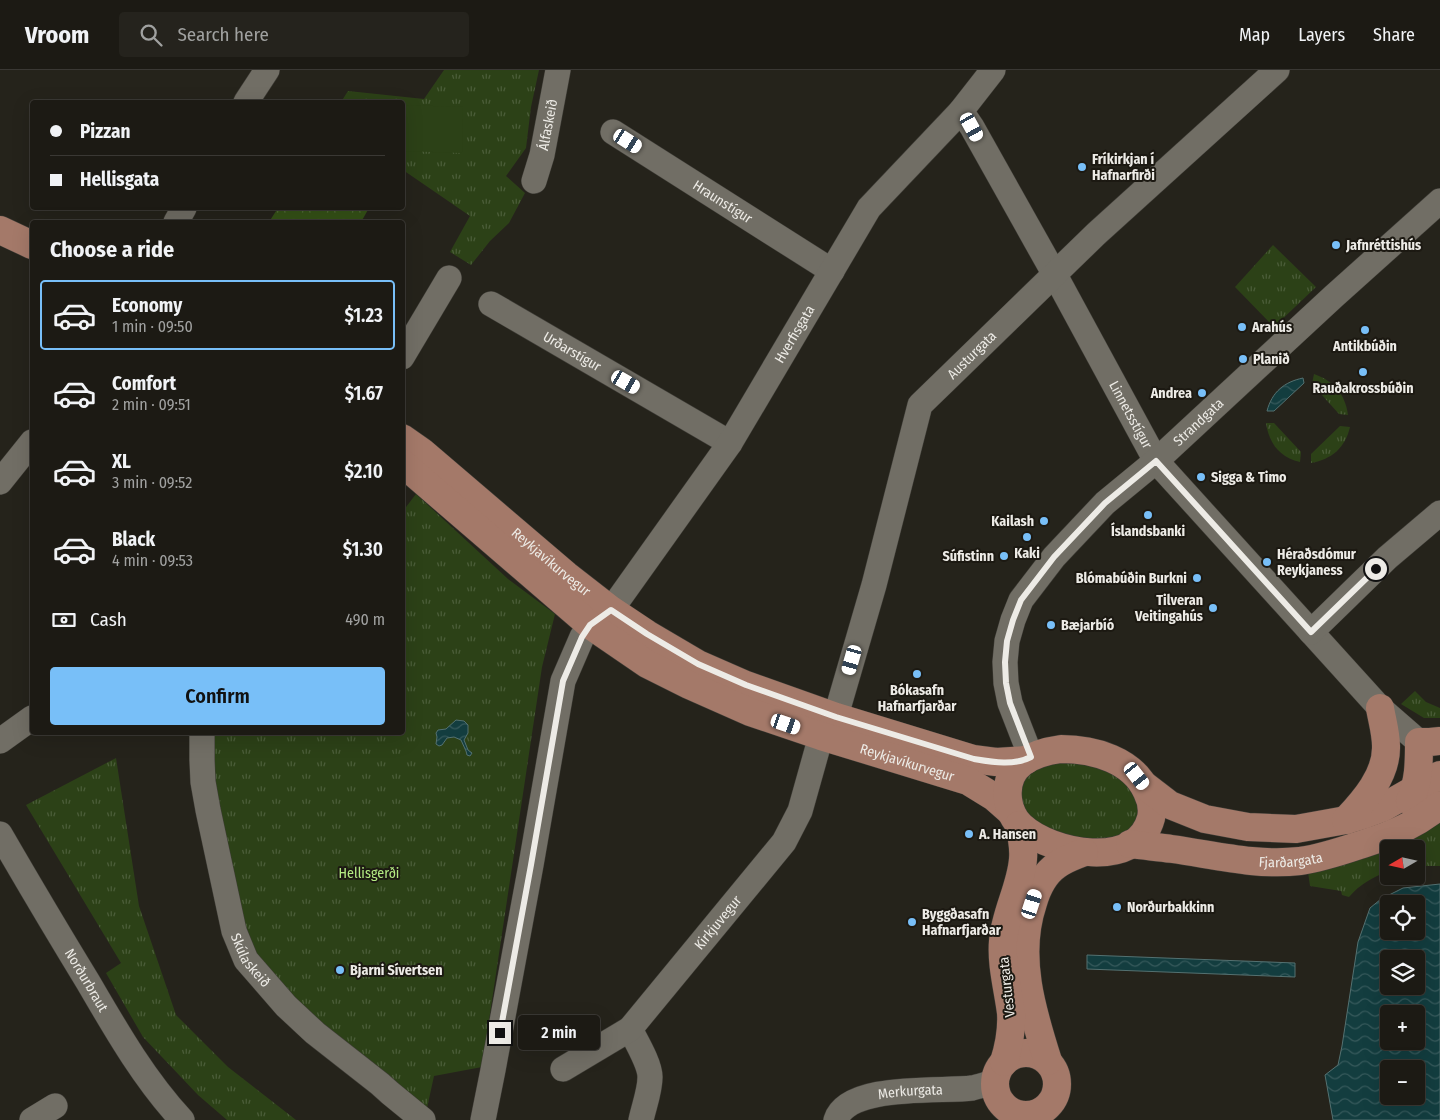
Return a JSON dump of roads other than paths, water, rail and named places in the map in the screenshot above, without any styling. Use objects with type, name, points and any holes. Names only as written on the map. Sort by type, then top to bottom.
[{"type":"main road","points":[[0,230],[30,244]]},
{"type":"main road","points":[[0,244],[30,258]]},
{"type":"main road","name":"Reykjavíkurvegur","points":[[405,440],[422,452],[566,575],[601,618],[647,664],[750,712],[974,759],[996,762],[1028,759]]},
{"type":"main road","name":"Reykjavíkurvegur","points":[[405,465],[601,618]]},
{"type":"main road","points":[[1346,820],[1369,794],[1386,757],[1380,708]]},
{"type":"main road","name":"Reykjavíkurvegur","points":[[829,730],[968,781],[994,797],[1015,819]]},
{"type":"main road","points":[[1346,850],[1402,814],[1416,789],[1419,766],[1429,741]]},
{"type":"main road","points":[[1061,749],[1094,752],[1119,762],[1129,768],[1144,784],[1151,800],[1152,808],[1151,817],[1146,829],[1140,838],[1110,852],[1084,852],[1062,849],[1035,837],[1015,819],[1007,794],[1008,784],[1013,772],[1028,759],[1045,752],[1061,749]]},
{"type":"main road","name":"Fjarðargata","points":[[1144,784],[1180,810],[1204,819],[1230,824],[1296,829],[1346,820],[1366,814],[1382,808],[1440,775]]},
{"type":"main road","name":"Fjarðargata","points":[[1130,844],[1228,858],[1272,862],[1317,858],[1382,838],[1409,827],[1430,814],[1440,805]]},
{"type":"main road","name":"Vesturgata","points":[[999,1072],[1008,1048],[1011,1030],[1003,942],[1005,925],[1023,860],[1023,842],[1015,819]]},
{"type":"main road","name":"Vesturgata","points":[[1048,1061],[1038,1029],[1029,989],[1025,959],[1028,918],[1037,891],[1045,877],[1065,860],[1084,852]]},
{"type":"main road","points":[[1021,1053],[1031,1053],[1048,1061],[1058,1079],[1056,1094],[1049,1113],[1016,1117],[999,1101],[996,1092],[999,1072],[1012,1056],[1021,1053]]},
{"type":"street","points":[[247,100],[267,70]]},
{"type":"street","name":"Álfaskeið","points":[[534,181],[542,155],[558,70]]},
{"type":"street","name":"Hverfisgata","points":[[483,1120],[531,865],[563,681],[582,637],[601,618],[730,443],[869,208],[961,111],[992,70]]},
{"type":"street","name":"Austurgata","points":[[829,730],[874,585],[920,405],[1096,234],[1277,70]]},
{"type":"street","name":"Linnetsstígur","points":[[961,111],[972,127],[1055,274],[1156,461],[1380,708],[1429,741]]},
{"type":"street","name":"Hraunstígur","points":[[613,132],[832,271]]},
{"type":"street","name":"Strandgata","points":[[1028,759],[1010,703],[1006,683],[1005,662],[1007,641],[1021,600],[1054,557],[1105,503],[1156,461],[1440,201]]},
{"type":"street","points":[[405,352],[450,278]]},
{"type":"street","name":"Urðarstígur","points":[[491,304],[730,443]]},
{"type":"street","points":[[0,482],[30,444]]},
{"type":"street","points":[[1311,632],[1387,558],[1440,512]]},
{"type":"street","points":[[0,741],[30,719]]},
{"type":"street","name":"Kirkjuvegur","points":[[563,1069],[630,1029],[784,842],[800,811],[829,730]]},
{"type":"street","name":"Skúlaskeið","points":[[202,735],[203,782],[208,810],[234,931],[246,960],[286,1006],[308,1026],[423,1120]]},
{"type":"street","name":"Norðurbraut","points":[[0,834],[113,1025],[141,1068],[182,1120]]},
{"type":"street","points":[[630,1029],[642,1052],[650,1075],[641,1120]]},
{"type":"street","name":"Merkurgata","points":[[836,1120],[844,1106],[868,1097],[911,1090],[972,1088],[999,1072]]},
{"type":"street","points":[[32,1120],[56,1106]]},
{"type":"water","points":[[1303,378],[1304,383],[1274,411],[1267,411],[1272,398],[1280,389],[1290,382]]},
{"type":"water","points":[[456,720],[464,721],[468,725],[468,733],[464,740],[468,750],[472,753],[470,756],[467,755],[461,740],[454,737],[447,738],[442,745],[436,744],[436,733],[438,730],[446,729]]},
{"type":"water","points":[[1440,884],[1440,1120],[1333,1120],[1325,1075],[1338,1065],[1358,942],[1370,908],[1380,900],[1380,940],[1425,940],[1425,895],[1389,895],[1403,888]]},
{"type":"water","points":[[1087,955],[1295,963],[1295,977],[1087,969]]},
{"type":"place","name":"Fríkirkjan í Hafnarfirði","points":[[1082,167]]},
{"type":"place","name":"Jafnréttishús","points":[[1336,245]]},
{"type":"place","name":"Arahús","points":[[1242,327]]},
{"type":"place","name":"Antikbúðin","points":[[1365,330]]},
{"type":"place","name":"Planið","points":[[1243,359]]},
{"type":"place","name":"Rauðakrossbúðin","points":[[1363,372]]},
{"type":"place","name":"Andrea","points":[[1202,393]]},
{"type":"place","name":"Sigga & Timo","points":[[1201,477]]},
{"type":"place","name":"Íslandsbanki","points":[[1148,515]]},
{"type":"place","name":"Kailash","points":[[1044,521]]},
{"type":"place","name":"Kaki","points":[[1027,537]]},
{"type":"place","name":"Súfistinn","points":[[1004,556]]},
{"type":"place","name":"Héraðsdómur Reykjaness","points":[[1267,562]]},
{"type":"place","name":"Blómabúðin Burkni","points":[[1197,578]]},
{"type":"place","name":"Tilveran Veitingahús","points":[[1213,608]]},
{"type":"place","name":"Bæjarbíó","points":[[1051,625]]},
{"type":"place","name":"Bókasafn Hafnarfjarðar","points":[[917,674]]},
{"type":"place","name":"A. Hansen","points":[[969,834]]},
{"type":"place","name":"Norðurbakkinn","points":[[1117,907]]},
{"type":"place","name":"Byggðasafn Hafnarfjarðar","points":[[912,922]]},
{"type":"place","name":"Bjarni Sívertsen","points":[[340,970]]},
{"type":"park label","name":"Hellisgerði","points":[[369,873]]}]
